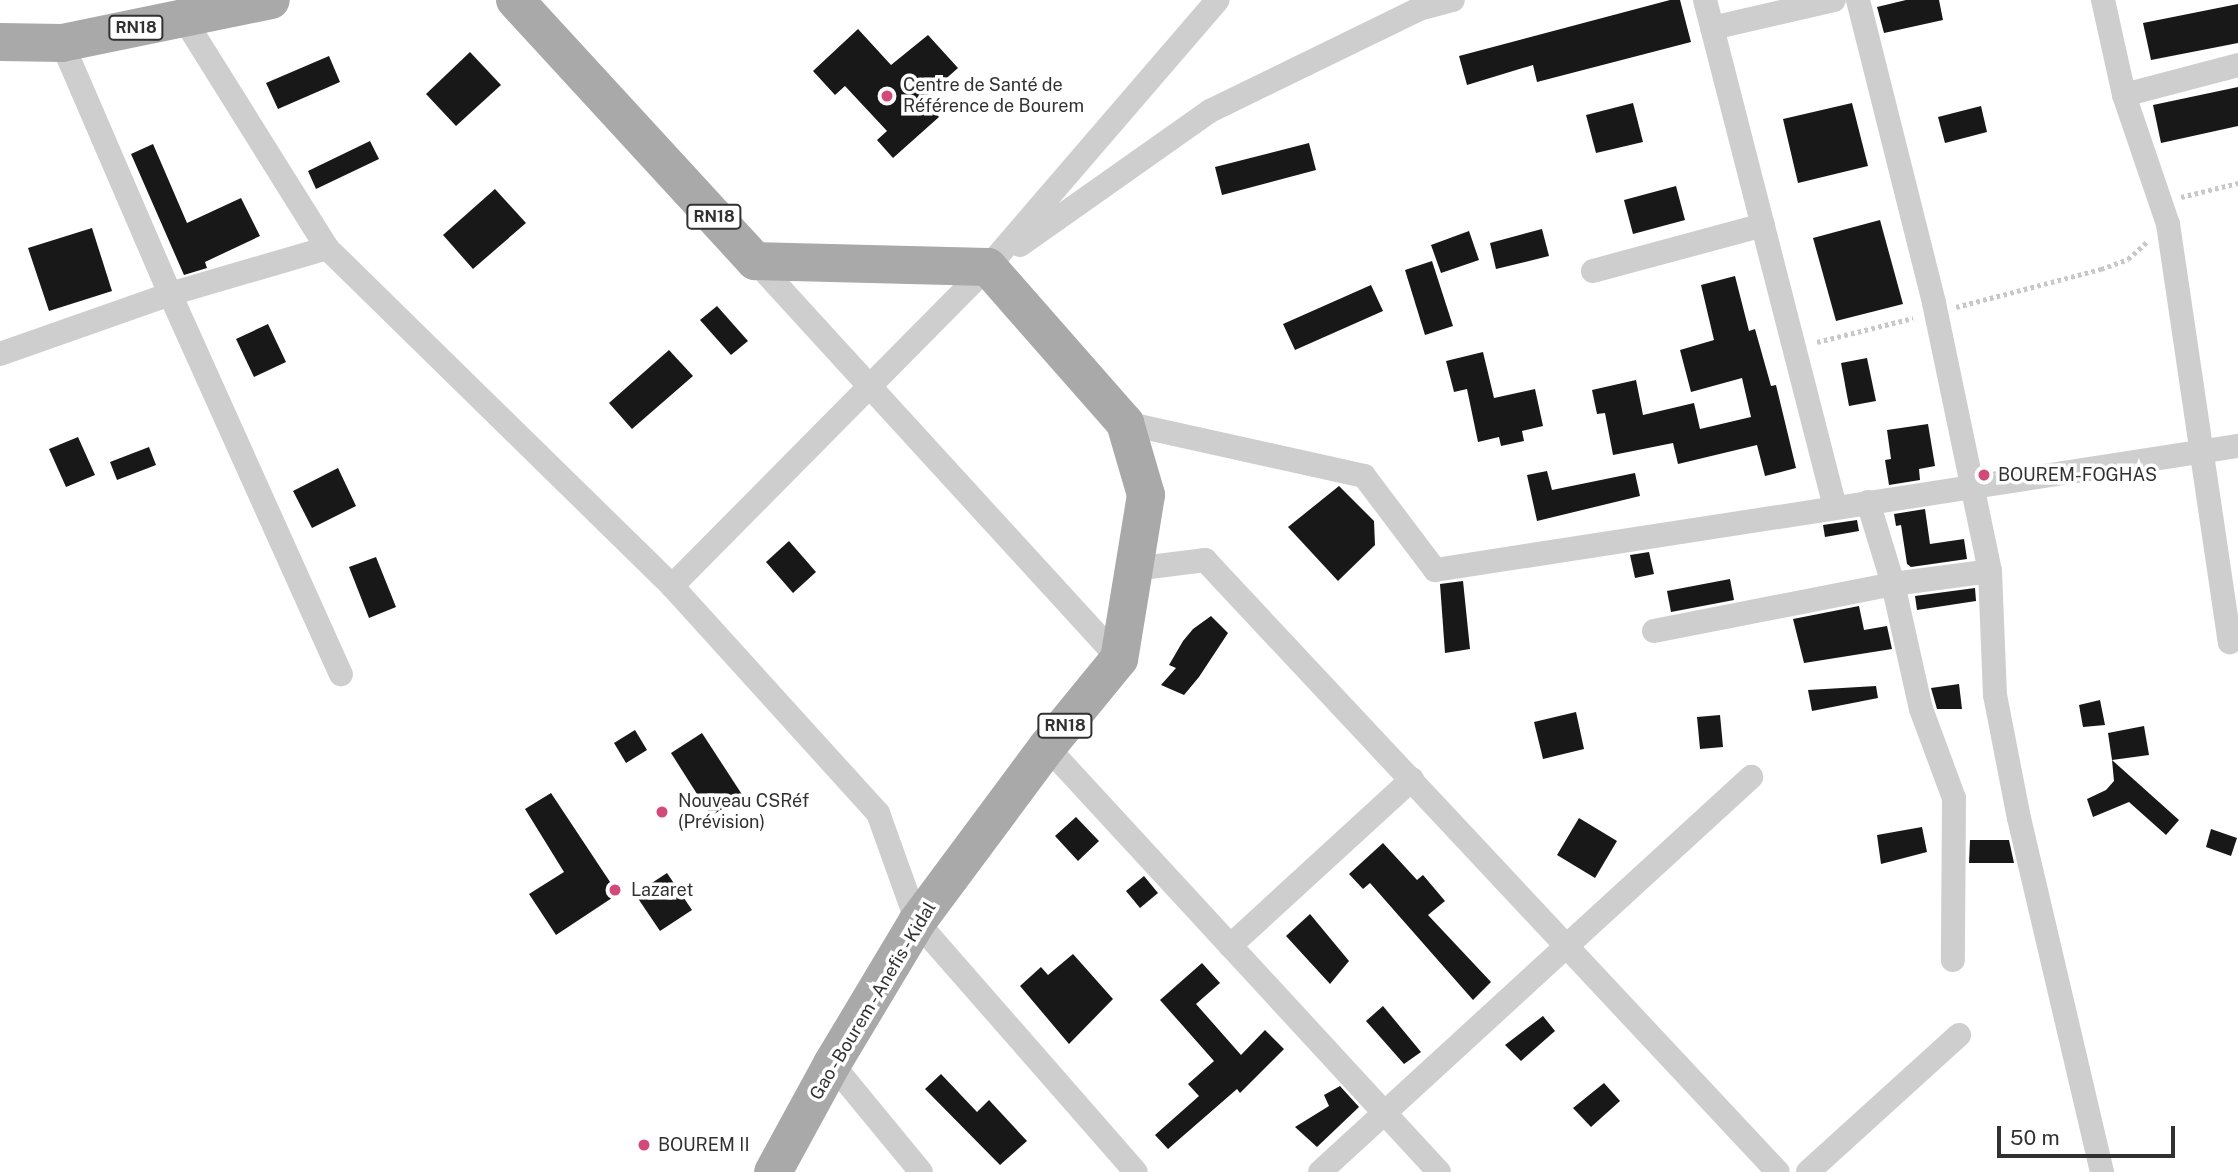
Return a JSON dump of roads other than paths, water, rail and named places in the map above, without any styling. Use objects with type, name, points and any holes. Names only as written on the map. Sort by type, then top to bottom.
[{"type":"main road","name":"RN18","points":[[0,42],[62,43],[271,0]]},
{"type":"main road","name":"RN18","points":[[515,0],[755,261]]},
{"type":"main road","points":[[755,261],[988,267]]},
{"type":"main road","name":"Gao - Bourem - Anefis - Kidal","points":[[773,1172],[832,1064],[917,922],[1047,747],[1119,659],[1146,495],[1125,422],[988,267]]},
{"type":"street","points":[[672,586],[988,267],[1218,0]]},
{"type":"street","points":[[988,267],[1210,111],[1419,9],[1453,0]]},
{"type":"street","points":[[1705,0],[1835,507]]},
{"type":"street","points":[[1712,28],[1834,0]]},
{"type":"street","points":[[1858,0],[1936,312],[1990,571],[1995,695],[2019,818],[2102,1172]]},
{"type":"street","points":[[2102,0],[2124,96],[2168,224],[2230,642]]},
{"type":"street","points":[[184,19],[327,248],[672,586],[878,813],[917,922],[1136,1172]]},
{"type":"street","points":[[62,43],[170,294],[341,674]]},
{"type":"street","points":[[2124,96],[2238,65]]},
{"type":"street","points":[[1593,271],[1763,225]]},
{"type":"street","points":[[0,354],[170,294],[327,248]]},
{"type":"street","points":[[755,261],[1119,659]]},
{"type":"street","points":[[1125,422],[1364,476],[1435,570],[2238,446]]},
{"type":"street","points":[[1868,502],[1893,584],[1921,709],[1954,798],[1952,960]]},
{"type":"street","points":[[1134,569],[1205,560],[1778,1172]]},
{"type":"street","points":[[1654,631],[1893,584],[1990,571]]},
{"type":"street","points":[[1047,747],[1439,1172]]},
{"type":"street","points":[[1320,1172],[1751,777]]},
{"type":"street","points":[[1230,946],[1412,779]]},
{"type":"street","points":[[1808,1172],[1959,1035]]},
{"type":"street","points":[[832,1064],[921,1172]]},
{"type":"place","name":"Centre de Santé de Référence de Bourem","points":[[887,96]]},
{"type":"place","name":"BOUREM-FOGHAS","points":[[1984,475]]},
{"type":"place","name":"Nouveau CSRéf (Prévision)","points":[[662,812]]},
{"type":"place","name":"Lazaret","points":[[615,890]]},
{"type":"place","name":"BOUREM II","points":[[644,1145]]}]
